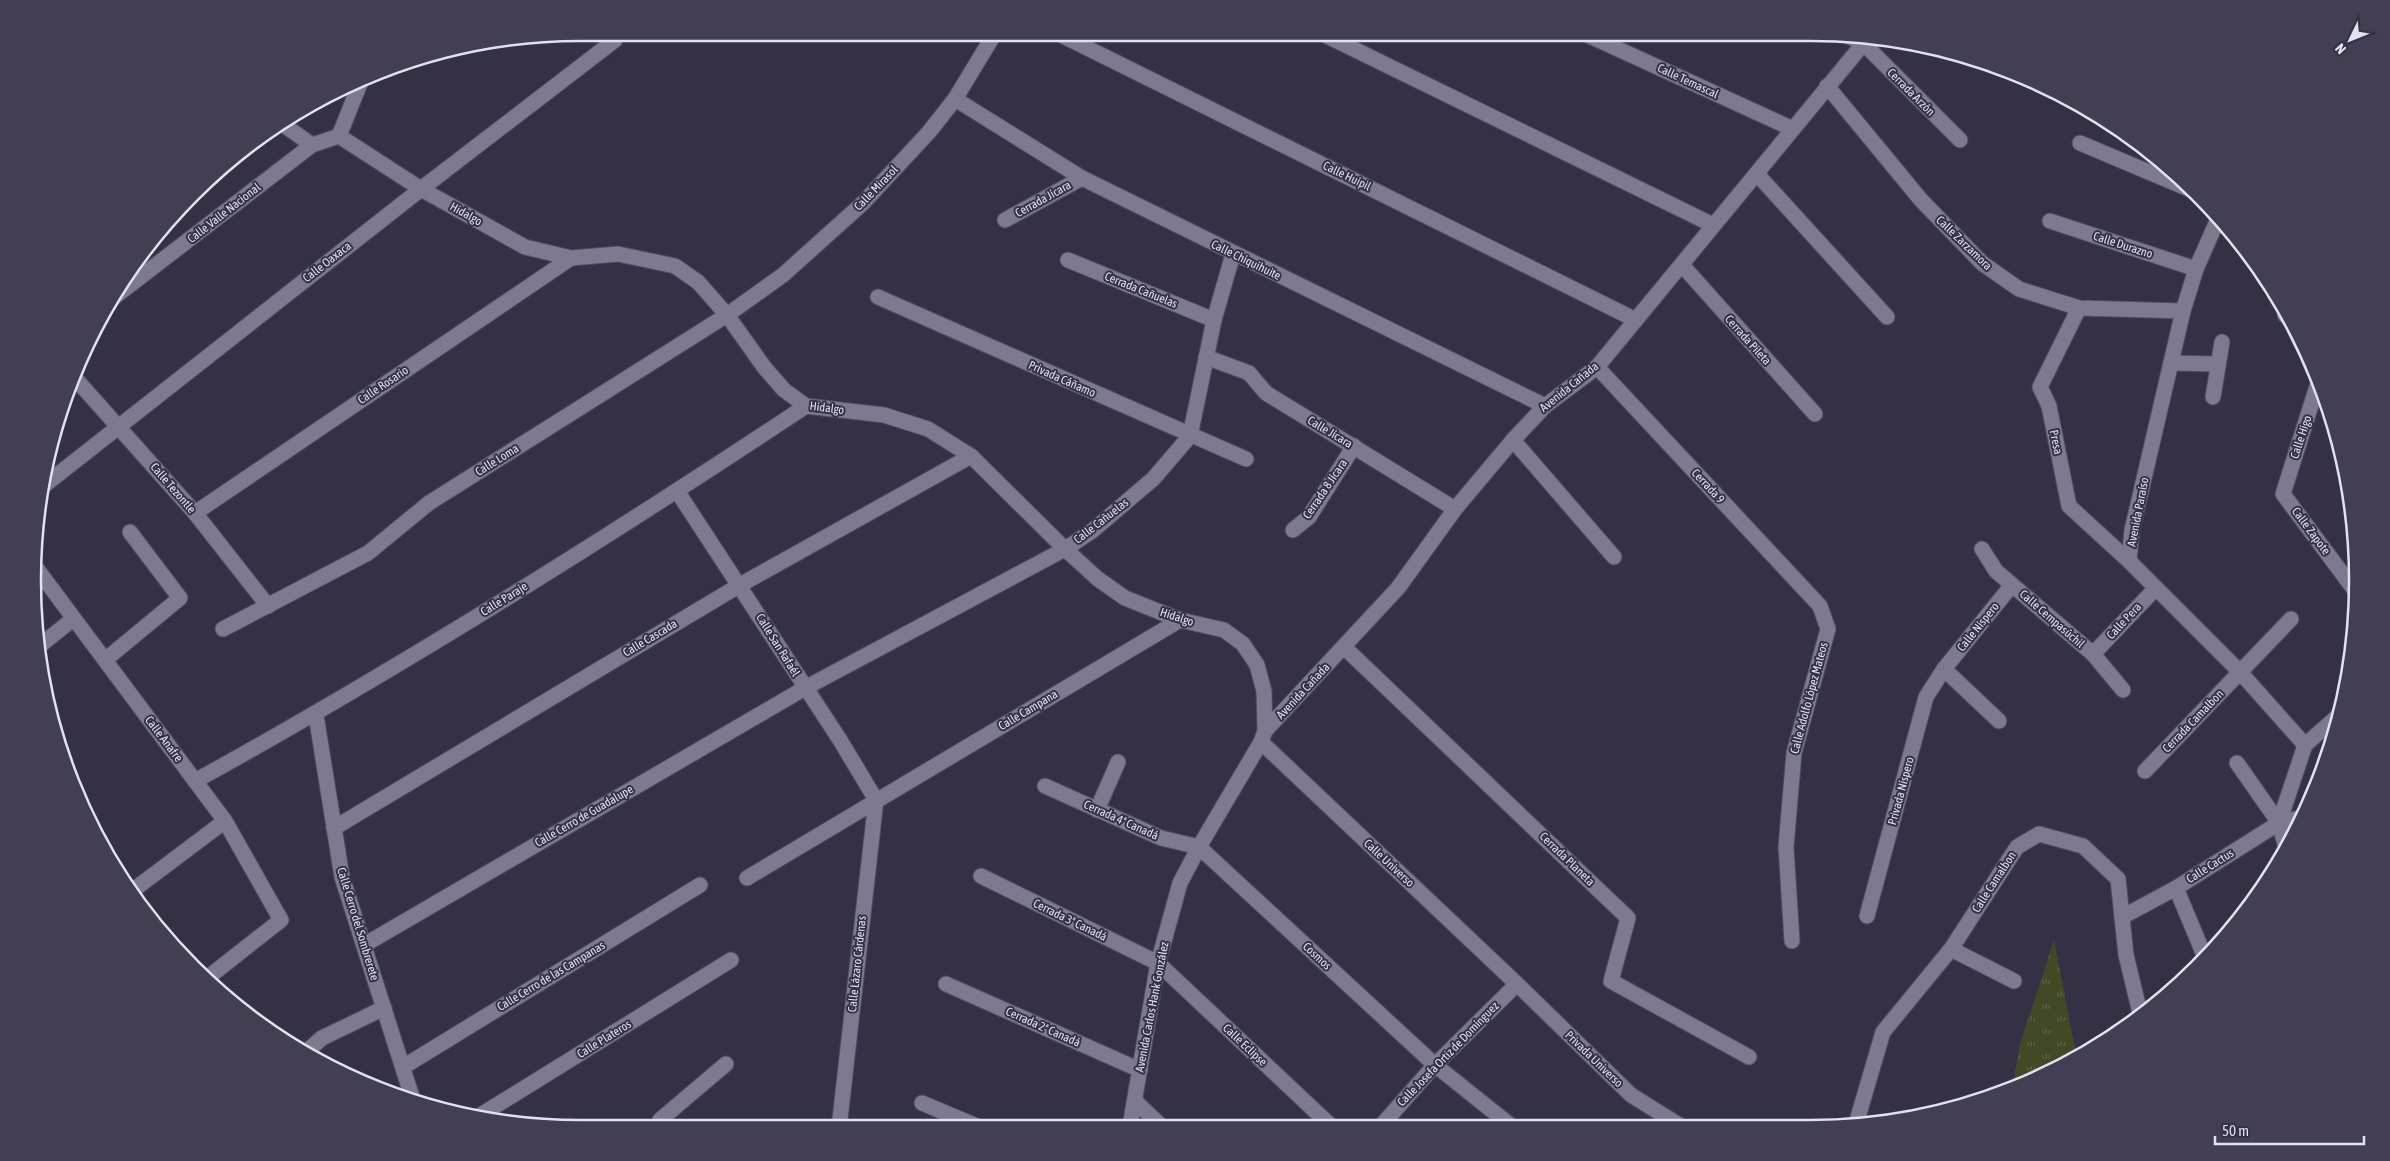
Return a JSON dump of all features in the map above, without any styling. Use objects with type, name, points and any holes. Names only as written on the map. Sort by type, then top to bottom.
[{"type":"street","name":"Calle Oaxaca","points":[[51,480],[606,41]]},
{"type":"street","name":"Calle Mirasol","points":[[727,315],[783,275],[863,203],[929,132],[955,99],[989,41]]},
{"type":"street","name":"Calle Huipil","points":[[1075,41],[1636,320]]},
{"type":"street","points":[[1339,41],[1713,225]]},
{"type":"street","name":"Calle Temascal","points":[[1603,41],[1794,129]]},
{"type":"street","name":"Avenida Cañada","points":[[1263,736],[1398,588],[1455,509],[1513,440],[1545,406],[1596,367],[1862,44]]},
{"type":"street","name":"Cerrada Arzón","points":[[1869,45],[1960,140]]},
{"type":"street","name":"Calle Zarzamora","points":[[1827,86],[1921,200],[1982,263],[2019,289],[2079,308],[2183,311]]},
{"type":"street","points":[[339,136],[359,89]]},
{"type":"street","name":"Calle Chiquihuite","points":[[955,99],[1082,178],[1545,406]]},
{"type":"street","points":[[288,128],[312,145]]},
{"type":"street","name":"Hidalgo","points":[[339,136],[421,189],[524,247],[570,258],[618,254],[675,266],[698,282],[727,315],[784,390],[806,406],[884,415],[928,429],[971,456],[1065,549],[1098,578],[1125,598],[1180,620],[1224,630],[1243,644],[1257,665],[1264,691],[1263,736]]},
{"type":"street","name":"Calle Valle Nacional","points":[[129,286],[312,145],[339,136]]},
{"type":"street","points":[[2080,143],[2173,182]]},
{"type":"street","points":[[1757,174],[1887,317]]},
{"type":"street","name":"Cerrada Jícara","points":[[1005,220],[1082,178]]},
{"type":"street","name":"Calle Durazno","points":[[2050,221],[2196,269]]},
{"type":"street","name":"Avenida Paraíso","points":[[2215,225],[2196,269],[2183,311],[2132,530],[2129,561],[2240,672],[2305,745]]},
{"type":"street","name":"Calle Cañuelas","points":[[805,688],[1065,549],[1092,531],[1153,479],[1190,436],[1214,320],[1233,254]]},
{"type":"street","name":"Calle Rosario","points":[[195,513],[570,258]]},
{"type":"street","name":"Cerrada Cañuelas","points":[[1068,260],[1214,320]]},
{"type":"street","name":"Cerrada Pileta","points":[[1682,265],[1815,414]]},
{"type":"street","name":"Privada Cáñamo","points":[[878,297],[1190,436],[1246,459]]},
{"type":"street","name":"Presa","points":[[2079,308],[2040,387],[2049,406],[2070,506],[2129,561]]},
{"type":"street","name":"Calle Loma","points":[[223,629],[368,553],[429,503],[727,315]]},
{"type":"street","points":[[2213,397],[2222,342]]},
{"type":"street","name":"Calle Jícara","points":[[1206,357],[1249,373],[1266,393],[1455,509]]},
{"type":"street","points":[[2170,363],[2218,364]]},
{"type":"street","name":"Cerrada 9","points":[[1596,367],[1820,606]]},
{"type":"street","name":"Calle Tezontle","points":[[79,382],[195,513],[268,606]]},
{"type":"street","name":"Calle Higo","points":[[2283,494],[2315,393]]},
{"type":"street","name":"Calle Paraje","points":[[195,781],[316,715],[678,491],[806,406]]},
{"type":"street","points":[[1513,440],[1614,557]]},
{"type":"street","name":"Cerrada 8 Jícara","points":[[1293,530],[1309,518],[1354,446]]},
{"type":"street","name":"Calle Cascada","points":[[334,828],[740,585],[971,456]]},
{"type":"street","name":"Calle San Rafaél","points":[[678,491],[876,800]]},
{"type":"street","name":"Calle Zapote","points":[[2283,494],[2349,583]]},
{"type":"street","points":[[105,660],[180,598],[130,532]]},
{"type":"street","name":"Calle Cempasúchil","points":[[1982,548],[1996,571],[2093,654],[2123,690]]},
{"type":"street","name":"Calle Anafre","points":[[41,575],[225,822],[281,920],[212,974]]},
{"type":"street","name":"Calle Níspero","points":[[1944,669],[2012,585]]},
{"type":"street","name":"Calle Pera","points":[[2093,654],[2156,588]]},
{"type":"street","name":"Calle Adolfo López Mateos","points":[[1792,941],[1786,847],[1794,753],[1828,629],[1820,606]]},
{"type":"street","points":[[45,642],[74,619]]},
{"type":"street","name":"Calle Campana","points":[[876,800],[1180,620]]},
{"type":"street","name":"Cerrada Camalbon","points":[[2145,771],[2291,620]]},
{"type":"street","name":"Cerrada Planeta","points":[[1344,647],[1628,918],[1611,981],[1749,1057]]},
{"type":"street","points":[[1944,669],[1999,721]]},
{"type":"street","name":"Privada Níspero","points":[[1867,916],[1926,697],[1944,669]]},
{"type":"street","name":"Calle Cerro de Guadalupe","points":[[364,945],[805,688]]},
{"type":"street","name":"Calle Cerro del Sombrerete","points":[[316,715],[342,877],[411,1092]]},
{"type":"street","points":[[2279,823],[2305,745],[2329,724]]},
{"type":"street","name":"Avenida Carlos Hank González","points":[[1132,1120],[1158,963],[1180,883],[1263,736]]},
{"type":"street","name":"Calle Universo","points":[[1263,736],[1517,984]]},
{"type":"street","points":[[1097,810],[1118,762]]},
{"type":"street","points":[[2237,763],[2279,823],[2283,838]]},
{"type":"street","name":"Cerrada 4ª Canadá","points":[[1045,786],[1161,838],[1199,847]]},
{"type":"street","points":[[747,878],[876,800]]},
{"type":"street","name":"Calle Lázaro Cárdenas","points":[[840,1120],[876,800]]},
{"type":"street","name":"Calle Cactus","points":[[2122,917],[2176,888],[2279,823],[2293,820]]},
{"type":"street","points":[[137,887],[225,822]]},
{"type":"street","name":"Calle Camalbon","points":[[1951,949],[2017,847],[2039,834],[2084,846],[2118,879],[2126,955],[2139,1007]]},
{"type":"street","name":"Cosmos","points":[[1199,847],[1434,1065],[1504,1120]]},
{"type":"street","name":"Cerrada 3ª Canadá","points":[[981,876],[1158,963]]},
{"type":"street","name":"Calle Cerro de las Campanas","points":[[403,1067],[700,885]]},
{"type":"street","points":[[2176,888],[2202,950]]},
{"type":"street","points":[[1858,1118],[1883,1032],[1951,949],[2014,980]]},
{"type":"street","name":"Calle Plateros","points":[[487,1111],[731,960]]},
{"type":"street","name":"Calle Eclipse","points":[[1158,963],[1325,1120]]},
{"type":"street","name":"Cerrada 2ª Canadá","points":[[946,984],[1140,1070]]},
{"type":"street","name":"Calle Josefa Ortiz de Domínguez","points":[[1385,1120],[1434,1065],[1517,984]]},
{"type":"street","name":"Privada Universo","points":[[1517,984],[1631,1095],[1672,1120]]},
{"type":"street","points":[[311,1048],[322,1038],[384,1008]]},
{"type":"street","points":[[660,1120],[726,1064]]},
{"type":"street","points":[[1136,1102],[1155,1120]]},
{"type":"street","points":[[922,1103],[962,1120]]},
{"type":"green space","points":[[2054,940],[2075,1050],[2014,1080],[2020,1043]]}]
